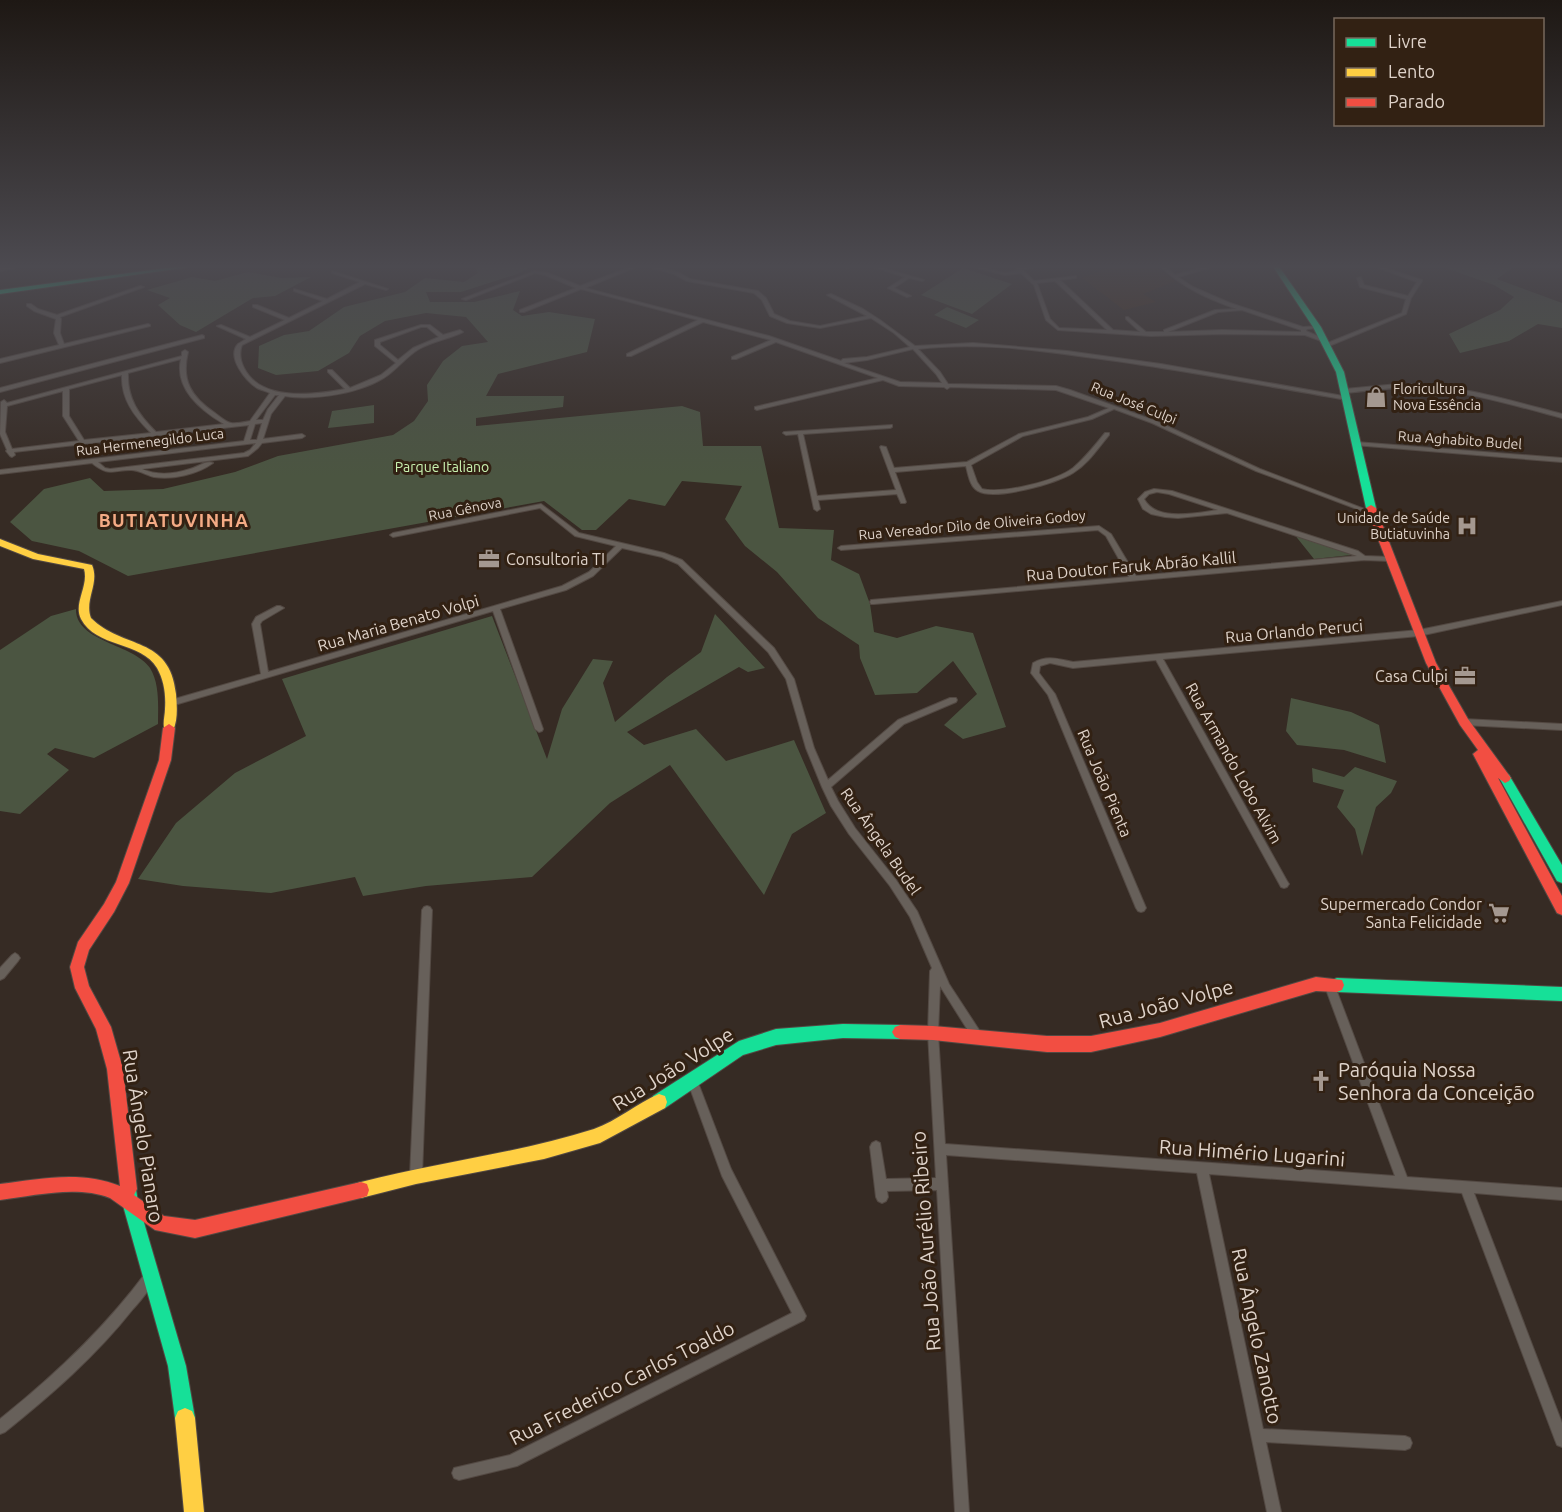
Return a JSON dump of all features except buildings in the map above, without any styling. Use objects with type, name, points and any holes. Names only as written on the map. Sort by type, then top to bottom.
[{"type":"main road","points":[[1322,336],[1340,372],[1372,513],[1439,680],[1472,735],[1503,775],[1562,877]]},
{"type":"main road","name":"Rua Ângelo Pianaro","points":[[0,542],[36,557],[88,567],[92,579],[84,608],[86,620],[97,628],[143,649],[159,661],[169,680],[171,703],[165,760],[116,896],[83,947],[77,967],[82,988],[103,1027],[109,1045],[125,1150],[130,1202],[183,1395],[194,1512]]},
{"type":"main road","points":[[1472,735],[1505,804],[1562,909]]},
{"type":"main road","points":[[1505,804],[1520,815],[1548,853]]},
{"type":"main road","name":"Rua João Volpe","points":[[0,1192],[88,1185],[104,1188],[130,1202],[147,1217],[164,1225],[186,1230],[202,1229],[416,1176],[544,1151],[600,1135],[640,1114],[740,1049],[776,1037],[843,1031],[933,1033],[1068,1045],[1100,1042],[1160,1030],[1302,986],[1329,984],[1562,994]]},
{"type":"street","points":[[58,336],[62,345]]},
{"type":"street","points":[[0,361],[103,336]]},
{"type":"street","points":[[242,336],[248,338]]},
{"type":"street","points":[[253,336],[240,344],[237,349],[241,368],[255,384],[283,395],[319,394],[348,389],[378,379],[415,349],[447,336]]},
{"type":"street","points":[[393,336],[377,341],[377,345],[399,363]]},
{"type":"street","points":[[629,355],[670,336]]},
{"type":"street","name":"Rua José Culpi","points":[[760,336],[907,385],[1063,389],[1160,424],[1288,482],[1372,513]]},
{"type":"street","points":[[896,336],[935,366],[947,387]]},
{"type":"street","points":[[1313,336],[1325,342],[1344,336]]},
{"type":"street","points":[[0,390],[202,337]]},
{"type":"street","points":[[734,358],[776,340]]},
{"type":"street","points":[[836,360],[866,360],[913,348],[964,345],[1010,348],[1117,358],[1346,395],[1396,386],[1426,387],[1483,396],[1562,416]]},
{"type":"street","points":[[231,425],[205,410],[192,396],[182,374],[184,354],[66,389],[4,402],[2,432],[11,453],[82,442],[252,423],[266,421]]},
{"type":"street","points":[[330,371],[348,389]]},
{"type":"street","points":[[125,373],[125,388],[129,402],[139,418],[155,434]]},
{"type":"street","points":[[758,408],[882,378]]},
{"type":"street","points":[[66,389],[66,416],[82,442]]},
{"type":"street","points":[[246,443],[252,423],[273,393]]},
{"type":"street","points":[[93,461],[106,471],[136,469],[149,475],[168,475],[189,472],[216,460],[246,455],[255,450],[262,441],[266,421],[272,408],[283,395]]},
{"type":"street","points":[[891,470],[968,464],[1021,435],[1086,418],[1113,407]]},
{"type":"street","points":[[786,433],[890,426]]},
{"type":"street","points":[[800,432],[817,509]]},
{"type":"street","points":[[968,464],[976,487],[982,491],[995,492],[1027,487],[1071,472],[1107,434]]},
{"type":"street","name":"Rua Hermenegildo Luca","points":[[0,472],[302,436]]},
{"type":"street","name":"Rua Aghabito Budel","points":[[1356,444],[1562,460]]},
{"type":"street","points":[[883,447],[903,502]]},
{"type":"street","points":[[1227,511],[1167,516],[1155,514],[1145,508],[1141,502],[1142,496],[1152,491],[1170,492],[1356,553],[1364,558]]},
{"type":"street","points":[[815,498],[899,492]]},
{"type":"street","name":"Rua Gênova","points":[[393,535],[541,507]]},
{"type":"street","name":"Rua Ângela Budel","points":[[541,507],[572,532],[620,546],[664,555],[680,562],[771,650],[790,679],[810,748],[842,818],[914,914],[935,967],[955,1004],[978,1036]]},
{"type":"street","name":"Rua Vereador Dilo de Oliveira Godoy","points":[[841,548],[1094,527],[1104,530],[1109,535],[1134,579]]},
{"type":"street","name":"Rua Maria Benato Volpi","points":[[171,703],[576,584],[591,574],[620,546]]},
{"type":"street","name":"Rua Doutor Faruk Abrão Kallil","points":[[874,602],[1364,558],[1390,559]]},
{"type":"street","name":"Rua Orlando Peruci","points":[[1035,673],[1036,664],[1046,660],[1073,665],[1419,633],[1561,605]]},
{"type":"street","points":[[265,675],[256,624],[259,619],[280,608]]},
{"type":"street","points":[[496,609],[539,729]]},
{"type":"street","name":"Rua Armando Lobo Alvim","points":[[1158,657],[1284,884]]},
{"type":"street","name":"Rua João Pienta","points":[[1035,673],[1051,694],[1141,908]]},
{"type":"street","points":[[826,787],[901,722],[953,700]]},
{"type":"street","points":[[1464,722],[1562,727]]},
{"type":"street","points":[[416,1176],[427,910]]},
{"type":"street","points":[[0,975],[15,958]]},
{"type":"street","name":"Rua João Aurélio Ribeiro","points":[[935,967],[933,1033],[962,1512]]},
{"type":"street","points":[[1329,984],[1403,1182]]},
{"type":"street","name":"Rua Frederico Carlos Toaldo","points":[[459,1473],[512,1461],[800,1316],[726,1173],[692,1080]]},
{"type":"street","points":[[876,1148],[881,1191],[942,1184]]},
{"type":"street","name":"Rua Himério Lugarini","points":[[940,1149],[1562,1194]]},
{"type":"street","name":"Rua Ângelo Zanotto","points":[[1202,1168],[1274,1512]]},
{"type":"street","points":[[1465,1186],[1562,1440]]},
{"type":"street","points":[[0,1427],[90,1349],[127,1310],[151,1275]]},
{"type":"street","points":[[1258,1435],[1405,1443]]},
{"type":"green space","name":"Parque Italiano","points":[[283,336],[361,336],[349,353],[318,371],[276,375],[258,368],[259,346]]},
{"type":"green space","name":"Parque Italiano","points":[[482,336],[591,336],[587,352],[498,374],[486,396],[564,396],[563,407],[476,418],[476,426],[682,406],[700,412],[703,446],[761,446],[779,528],[834,530],[831,560],[859,574],[870,604],[874,632],[897,638],[936,626],[973,633],[1006,727],[963,739],[944,725],[977,694],[953,661],[917,693],[875,695],[860,658],[859,645],[818,618],[777,572],[745,546],[725,519],[742,486],[682,481],[665,506],[629,499],[596,530],[582,530],[544,501],[128,576],[79,551],[32,541],[10,522],[44,489],[90,478],[104,491],[163,489],[235,472],[278,456],[393,435],[414,421],[428,401],[427,385],[443,361],[462,346],[488,342]]},
{"type":"green space","points":[[1450,336],[1518,336],[1509,341],[1460,353]]},
{"type":"green space","points":[[374,405],[374,423],[328,428],[332,411]]},
{"type":"green space","points":[[1294,534],[1351,554],[1351,555],[1314,559]]},
{"type":"green space","points":[[76,609],[78,620],[85,629],[132,653],[150,668],[157,688],[158,724],[94,758],[55,748],[47,754],[69,770],[20,814],[0,811],[0,650],[51,616]]},
{"type":"green space","points":[[715,614],[765,668],[748,672],[739,667],[627,732],[644,745],[696,729],[726,761],[794,740],[826,813],[792,834],[764,895],[670,765],[610,803],[532,877],[426,886],[363,896],[355,877],[271,893],[183,886],[138,879],[176,823],[235,773],[306,736],[282,679],[492,616],[547,759],[562,709],[593,659],[613,661],[603,683],[615,722],[667,677],[701,652]]},
{"type":"green space","points":[[1291,698],[1351,712],[1379,725],[1386,763],[1344,750],[1297,745],[1286,731]]},
{"type":"green space","points":[[1355,767],[1397,781],[1391,793],[1376,807],[1362,856],[1355,829],[1337,807],[1344,790],[1313,782],[1312,768],[1344,777]]},
{"type":"traffic: fast","points":[[1321,336],[1340,372],[1371,508]]},
{"type":"traffic: fast","points":[[1505,778],[1562,877]]},
{"type":"traffic: fast","points":[[1337,985],[1562,994]]},
{"type":"traffic: fast","points":[[659,1102],[739,1049],[776,1037],[843,1031],[900,1032]]},
{"type":"traffic: fast","points":[[129,1189],[130,1202],[177,1366],[185,1418]]},
{"type":"traffic: slow","points":[[0,542],[36,557],[88,567],[90,581],[84,608],[87,620],[114,638],[148,652],[159,662],[168,679],[170,689],[169,728]]},
{"type":"traffic: slow","points":[[361,1190],[416,1176],[544,1151],[600,1135],[659,1102]]},
{"type":"traffic: slow","points":[[185,1418],[194,1512]]},
{"type":"traffic: jam","points":[[1371,508],[1431,663],[1464,722],[1505,778]]},
{"type":"traffic: jam","points":[[129,1189],[115,1069],[103,1027],[82,988],[77,967],[83,947],[109,908],[122,883],[165,760],[169,728]]},
{"type":"traffic: jam","points":[[1479,754],[1562,909]]},
{"type":"traffic: jam","points":[[900,1032],[1047,1044],[1091,1044],[1160,1030],[1316,984],[1337,985]]},
{"type":"traffic: jam","points":[[0,1192],[64,1184],[102,1187],[115,1192],[161,1224],[195,1229],[361,1190]]},
{"type":"place","name":"Floricultura Nova Essência","points":[[1376,397]]},
{"type":"place","name":"Unidade de Saúde Butiatuvinha","points":[[1467,526]]},
{"type":"place","name":"Consultoria TI","points":[[489,559]]},
{"type":"place","name":"Casa Culpi","points":[[1465,676]]},
{"type":"place","name":"Supermercado Condor Santa Felicidade","points":[[1499,913]]},
{"type":"place","name":"Paróquia Nossa Senhora da Conceição","points":[[1321,1081]]},
{"type":"district","name":"BUTIATUVINHA","points":[[174,521]]}]
